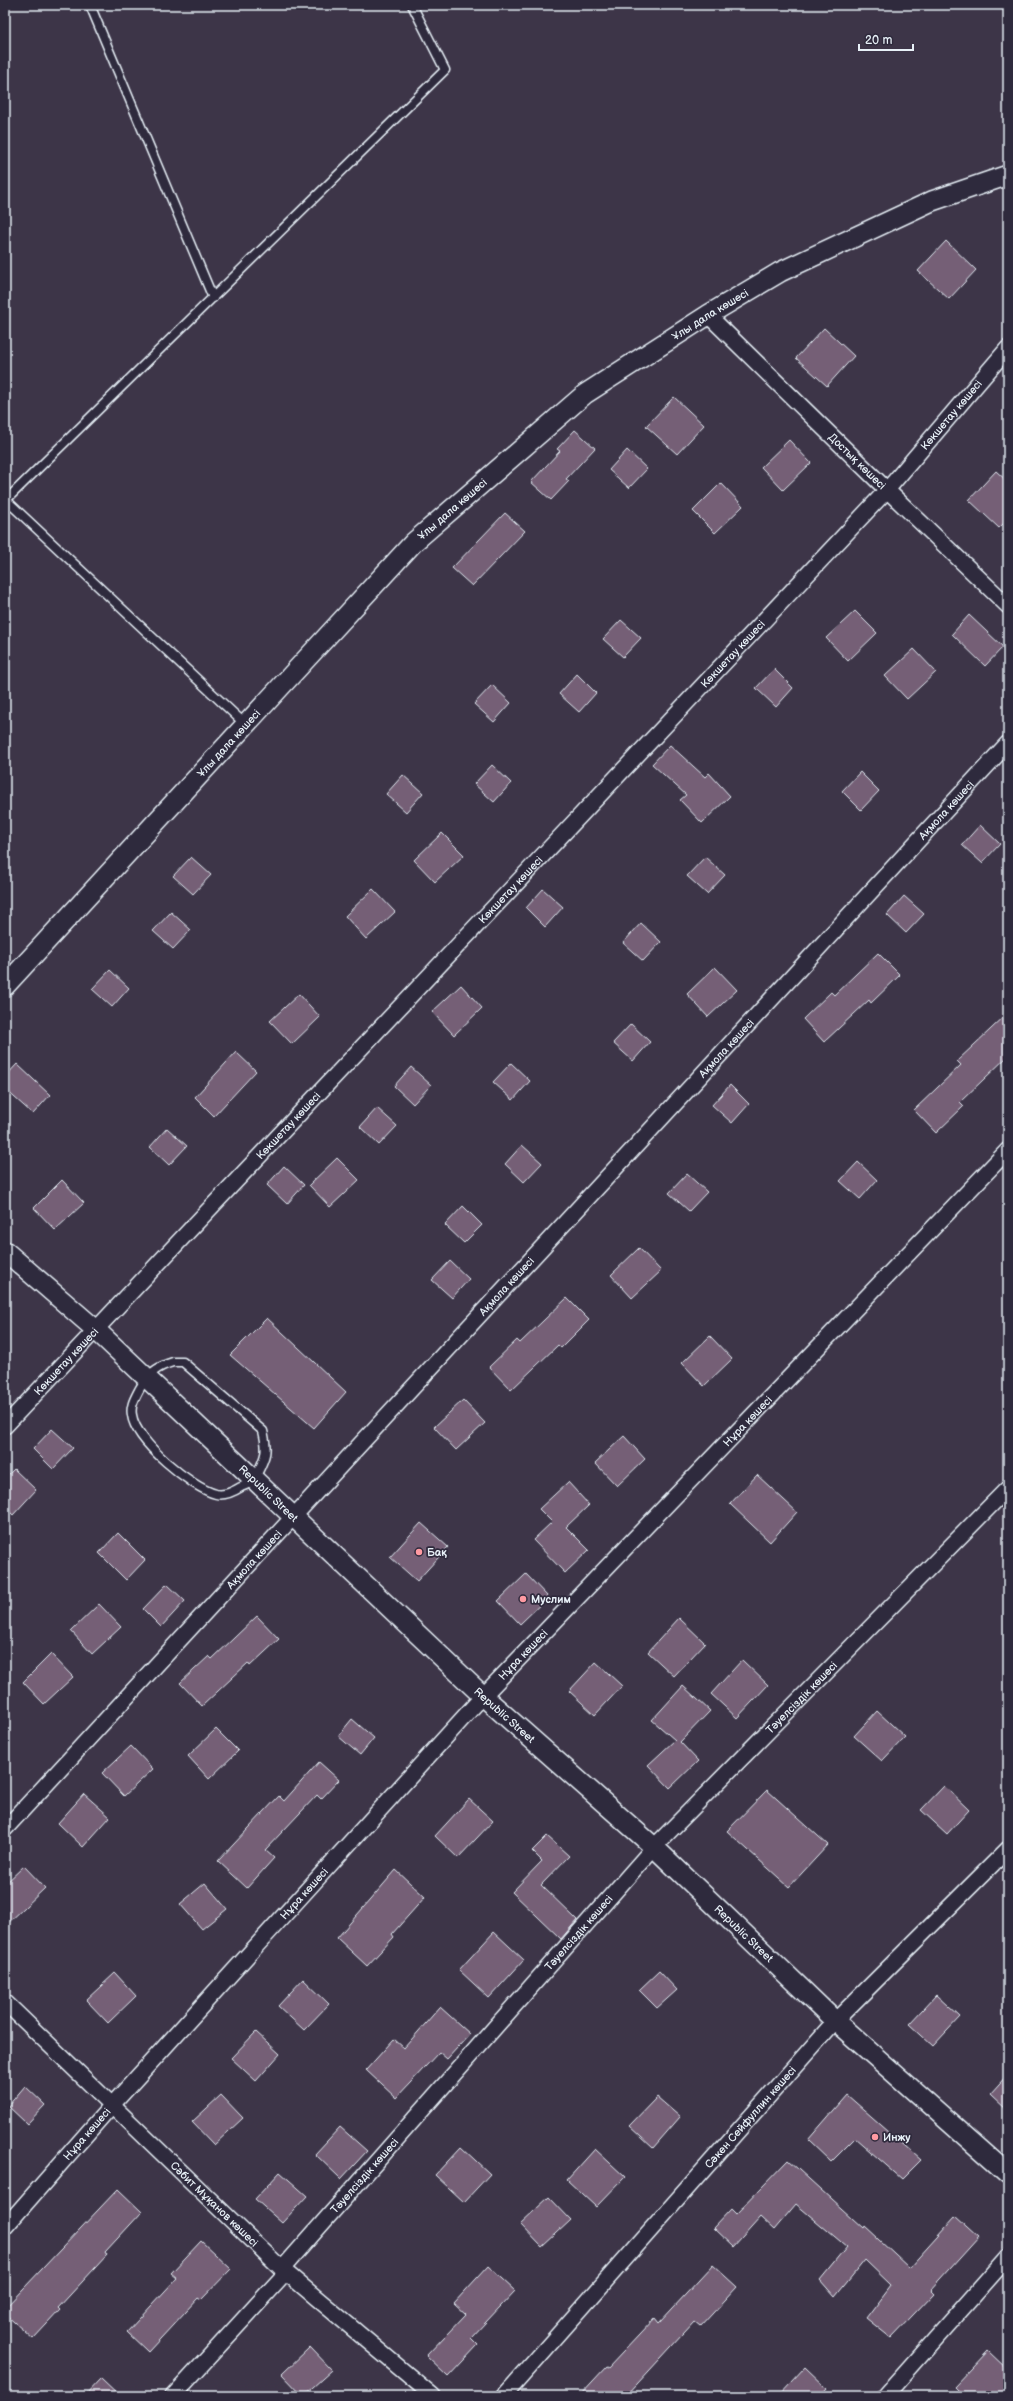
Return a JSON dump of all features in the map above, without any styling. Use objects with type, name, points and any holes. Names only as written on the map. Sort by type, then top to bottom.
[{"type":"street","name":"Ұлы дала көшесі","points":[[5,986],[414,542],[585,394],[708,315],[787,268],[932,201],[1008,175]]},
{"type":"street","name":"Достық көшесі","points":[[708,315],[1008,606]]},
{"type":"street","name":"Көкшетау көшесі","points":[[5,1426],[887,490],[1008,348]]},
{"type":"street","name":"Ақмола көшесі","points":[[5,1829],[292,1516],[1008,743]]},
{"type":"street","name":"Нұра көшесі","points":[[5,2227],[112,2105],[484,1696],[1008,1150]]},
{"type":"street","name":"Republic Street","points":[[5,1251],[95,1329],[145,1378],[484,1696],[654,1848],[835,2021],[1008,2174]]},
{"type":"street","name":"Тәуелсіздік көшесі","points":[[173,2396],[284,2275],[282,2269],[654,1848],[1008,1488]]},
{"type":"street","name":"Сәкен Сейфуллин көшесі","points":[[504,2396],[835,2021],[1008,1849]]},
{"type":"street","name":"Сәбит Мұқанов көшесі","points":[[5,2002],[282,2269],[433,2396]]},
{"type":"street","points":[[885,2396],[1008,2257]]},
{"type":"lane","points":[[90,5],[213,298]]},
{"type":"lane","points":[[246,725],[6,500],[445,70],[412,5]]},
{"type":"lane","points":[[183,1362],[263,1432],[266,1456],[255,1480],[230,1494],[217,1494],[206,1490],[164,1460],[137,1430],[131,1415],[132,1403],[145,1378],[159,1366],[183,1362]]},
{"type":"building","points":[[946,241],[976,270],[949,299],[918,271]]},
{"type":"building","points":[[824,328],[854,356],[827,386],[796,358]]},
{"type":"building","points":[[674,397],[704,425],[677,454],[646,426]]},
{"type":"building","points":[[575,430],[595,448],[566,479],[569,481],[551,500],[531,482],[560,451],[557,449]]},
{"type":"building","points":[[789,440],[811,463],[783,490],[761,467]]},
{"type":"building","points":[[627,450],[647,469],[629,488],[609,470]]},
{"type":"building","points":[[996,471],[1008,482],[1008,519],[999,528],[969,500]]},
{"type":"building","points":[[721,483],[743,506],[715,533],[693,511]]},
{"type":"building","points":[[505,513],[525,531],[472,586],[452,568]]},
{"type":"building","points":[[855,611],[877,633],[848,661],[826,638]]},
{"type":"building","points":[[969,615],[1003,647],[985,666],[952,634]]},
{"type":"building","points":[[621,620],[641,638],[623,657],[603,639]]},
{"type":"building","points":[[914,649],[936,672],[907,699],[885,676]]},
{"type":"building","points":[[774,669],[793,688],[776,707],[756,688]]},
{"type":"building","points":[[577,674],[596,693],[579,712],[559,694]]},
{"type":"building","points":[[492,685],[511,703],[494,722],[474,704]]},
{"type":"building","points":[[670,745],[705,777],[709,773],[730,796],[702,823],[680,800],[686,795],[652,764]]},
{"type":"building","points":[[492,765],[511,783],[494,802],[474,784]]},
{"type":"building","points":[[860,772],[879,791],[861,810],[842,791]]},
{"type":"building","points":[[403,775],[423,793],[406,812],[386,794]]},
{"type":"building","points":[[980,825],[1000,844],[982,863],[962,845]]},
{"type":"building","points":[[442,833],[464,855],[435,882],[414,860]]},
{"type":"building","points":[[191,857],[211,875],[193,894],[173,876]]},
{"type":"building","points":[[705,857],[725,875],[707,894],[687,876]]},
{"type":"building","points":[[373,889],[395,912],[366,939],[345,916]]},
{"type":"building","points":[[543,889],[563,907],[545,927],[526,908]]},
{"type":"building","points":[[904,896],[924,914],[906,933],[887,915]]},
{"type":"building","points":[[171,912],[191,930],[173,949],[153,931]]},
{"type":"building","points":[[641,923],[661,942],[643,961],[623,943]]},
{"type":"building","points":[[878,953],[900,975],[871,1003],[869,1000],[824,1042],[803,1019],[831,992],[834,995]]},
{"type":"building","points":[[715,967],[737,990],[708,1017],[687,994]]},
{"type":"building","points":[[110,970],[129,988],[112,1007],[92,989]]},
{"type":"building","points":[[461,985],[482,1008],[454,1035],[432,1012]]},
{"type":"building","points":[[299,994],[320,1017],[292,1044],[270,1021]]},
{"type":"building","points":[[1008,1013],[1008,1056],[960,1102],[964,1106],[936,1133],[914,1110],[961,1065],[957,1061]]},
{"type":"building","points":[[631,1024],[650,1042],[633,1061],[613,1043]]},
{"type":"building","points":[[236,1052],[256,1071],[214,1116],[195,1097]]},
{"type":"building","points":[[511,1063],[530,1081],[513,1100],[493,1082]]},
{"type":"building","points":[[17,1064],[50,1095],[33,1114],[5,1089],[5,1077]]},
{"type":"building","points":[[411,1067],[431,1085],[413,1104],[394,1086]]},
{"type":"building","points":[[730,1085],[749,1104],[732,1123],[712,1105]]},
{"type":"building","points":[[377,1108],[397,1126],[379,1145],[360,1127]]},
{"type":"building","points":[[167,1128],[187,1146],[169,1165],[150,1147]]},
{"type":"building","points":[[522,1145],[542,1163],[524,1182],[505,1164]]},
{"type":"building","points":[[337,1158],[359,1180],[330,1207],[309,1185]]},
{"type":"building","points":[[858,1162],[877,1180],[860,1199],[840,1181]]},
{"type":"building","points":[[284,1166],[304,1185],[287,1204],[267,1185]]},
{"type":"building","points":[[687,1174],[707,1192],[689,1211],[669,1193]]},
{"type":"building","points":[[62,1180],[84,1203],[55,1230],[34,1208]]},
{"type":"building","points":[[463,1206],[482,1225],[464,1243],[445,1225]]},
{"type":"building","points":[[639,1248],[661,1271],[632,1298],[611,1275]]},
{"type":"building","points":[[450,1261],[469,1279],[452,1298],[432,1280]]},
{"type":"building","points":[[567,1298],[589,1320],[561,1348],[558,1345],[511,1390],[489,1367],[517,1340],[520,1343]]},
{"type":"building","points":[[267,1318],[346,1392],[314,1428],[230,1355]]},
{"type":"building","points":[[710,1336],[732,1359],[704,1386],[682,1363]]},
{"type":"building","points":[[463,1400],[485,1423],[456,1450],[434,1427]]},
{"type":"building","points":[[52,1429],[73,1448],[53,1469],[33,1449]]},
{"type":"building","points":[[624,1436],[645,1459],[617,1486],[595,1463]]},
{"type":"building","points":[[14,1469],[36,1490],[13,1515],[5,1507],[5,1478]]},
{"type":"building","points":[[757,1475],[797,1512],[770,1542],[730,1504]]},
{"type":"building","points":[[568,1482],[589,1505],[566,1527],[589,1550],[565,1573],[533,1540],[552,1522],[539,1509]]},
{"type":"building","name":"Бақ","points":[[421,1523],[448,1547],[417,1581],[390,1557]]},
{"type":"building","points":[[118,1533],[145,1560],[126,1580],[99,1553]]},
{"type":"building","name":"Муслим","points":[[526,1574],[548,1597],[520,1624],[498,1601]]},
{"type":"building","points":[[167,1584],[185,1601],[161,1627],[143,1609]]},
{"type":"building","points":[[99,1604],[121,1627],[92,1654],[71,1631]]},
{"type":"building","points":[[257,1616],[279,1639],[250,1666],[248,1663],[202,1706],[180,1683],[209,1656],[212,1659]]},
{"type":"building","points":[[679,1618],[705,1643],[674,1676],[648,1652]]},
{"type":"building","points":[[51,1654],[73,1677],[44,1704],[23,1682]]},
{"type":"building","points":[[742,1660],[768,1685],[737,1718],[711,1694]]},
{"type":"building","points":[[596,1662],[622,1686],[595,1715],[569,1691]]},
{"type":"building","points":[[683,1686],[710,1711],[680,1742],[698,1761],[670,1788],[648,1765],[675,1740],[652,1720]]},
{"type":"building","points":[[877,1711],[905,1737],[882,1761],[854,1736]]},
{"type":"building","points":[[352,1719],[374,1738],[360,1755],[338,1736]]},
{"type":"building","points":[[216,1729],[238,1751],[209,1779],[188,1756]]},
{"type":"building","points":[[131,1746],[153,1769],[124,1796],[102,1773]]},
{"type":"building","points":[[319,1762],[339,1780],[321,1799],[317,1795],[265,1850],[274,1858],[247,1888],[218,1861],[279,1796],[284,1801]]},
{"type":"building","points":[[944,1786],[969,1810],[947,1834],[921,1810]]},
{"type":"building","points":[[767,1790],[828,1845],[789,1887],[727,1831]]},
{"type":"building","points":[[84,1794],[110,1817],[83,1847],[58,1823]]},
{"type":"building","points":[[469,1799],[493,1821],[458,1858],[435,1836]]},
{"type":"building","points":[[547,1836],[569,1856],[541,1885],[577,1920],[561,1939],[512,1892],[542,1861],[532,1851]]},
{"type":"building","points":[[24,1866],[45,1888],[5,1926],[5,1884]]},
{"type":"building","points":[[396,1870],[425,1897],[392,1934],[394,1937],[367,1966],[337,1938]]},
{"type":"building","points":[[205,1883],[227,1909],[202,1929],[180,1904]]},
{"type":"building","points":[[494,1932],[524,1960],[489,1998],[459,1970]]},
{"type":"building","points":[[659,1971],[677,1990],[657,2008],[639,1990]]},
{"type":"building","points":[[115,1973],[136,1996],[108,2023],[86,2000]]},
{"type":"building","points":[[303,1979],[329,2004],[304,2030],[278,2006]]},
{"type":"building","points":[[936,1995],[960,2017],[933,2046],[909,2024]]},
{"type":"building","points":[[440,2007],[470,2034],[447,2059],[439,2052],[396,2098],[366,2070],[394,2039],[404,2048]]},
{"type":"building","points":[[256,2032],[280,2054],[256,2081],[231,2058]]},
{"type":"building","points":[[1008,2074],[1008,2111],[990,2094]]},
{"type":"building","points":[[25,2086],[45,2105],[27,2124],[8,2106]]},
{"type":"building","points":[[221,2095],[243,2118],[214,2145],[192,2122]]},
{"type":"building","name":"Инжу","points":[[847,2095],[921,2160],[902,2179],[855,2138],[831,2162],[808,2140]]},
{"type":"building","points":[[657,2097],[680,2117],[653,2148],[629,2126]]},
{"type":"building","points":[[340,2127],[367,2151],[341,2179],[315,2154]]},
{"type":"building","points":[[461,2147],[490,2174],[464,2202],[435,2175]]},
{"type":"building","points":[[595,2149],[625,2177],[596,2207],[567,2180]]},
{"type":"building","points":[[788,2160],[863,2228],[864,2226],[909,2268],[956,2216],[979,2237],[931,2290],[934,2293],[891,2338],[866,2318],[891,2285],[865,2260],[835,2297],[820,2280],[847,2247],[796,2204],[774,2230],[760,2217],[733,2247],[713,2228],[731,2209],[736,2214]]},
{"type":"building","points":[[280,2172],[307,2196],[282,2223],[255,2199]]},
{"type":"building","points":[[118,2189],[142,2212],[105,2252],[107,2255],[58,2308],[60,2310],[33,2339],[5,2314],[5,2308]]},
{"type":"building","points":[[549,2197],[571,2220],[542,2247],[520,2224]]},
{"type":"building","points":[[201,2241],[231,2269],[201,2300],[198,2298],[148,2352],[127,2332],[177,2278],[171,2273]]},
{"type":"building","points":[[713,2265],[737,2287],[700,2327],[694,2322],[626,2396],[579,2396],[606,2367],[608,2368],[655,2318],[659,2323]]},
{"type":"building","points":[[488,2266],[515,2291],[471,2338],[478,2345],[448,2377],[426,2356],[466,2314],[454,2303]]},
{"type":"building","points":[[310,2347],[332,2370],[303,2396],[282,2374]]},
{"type":"building","points":[[988,2351],[1008,2370],[1008,2386],[998,2396],[963,2396],[954,2387]]},
{"type":"building","points":[[805,2367],[827,2388],[820,2396],[778,2396]]},
{"type":"building","points":[[101,2378],[120,2396],[84,2396]]},
{"type":"place","name":"Бақ","points":[[419,1552]]},
{"type":"place","name":"Муслим","points":[[523,1599]]},
{"type":"place","name":"Инжу","points":[[875,2137]]}]
